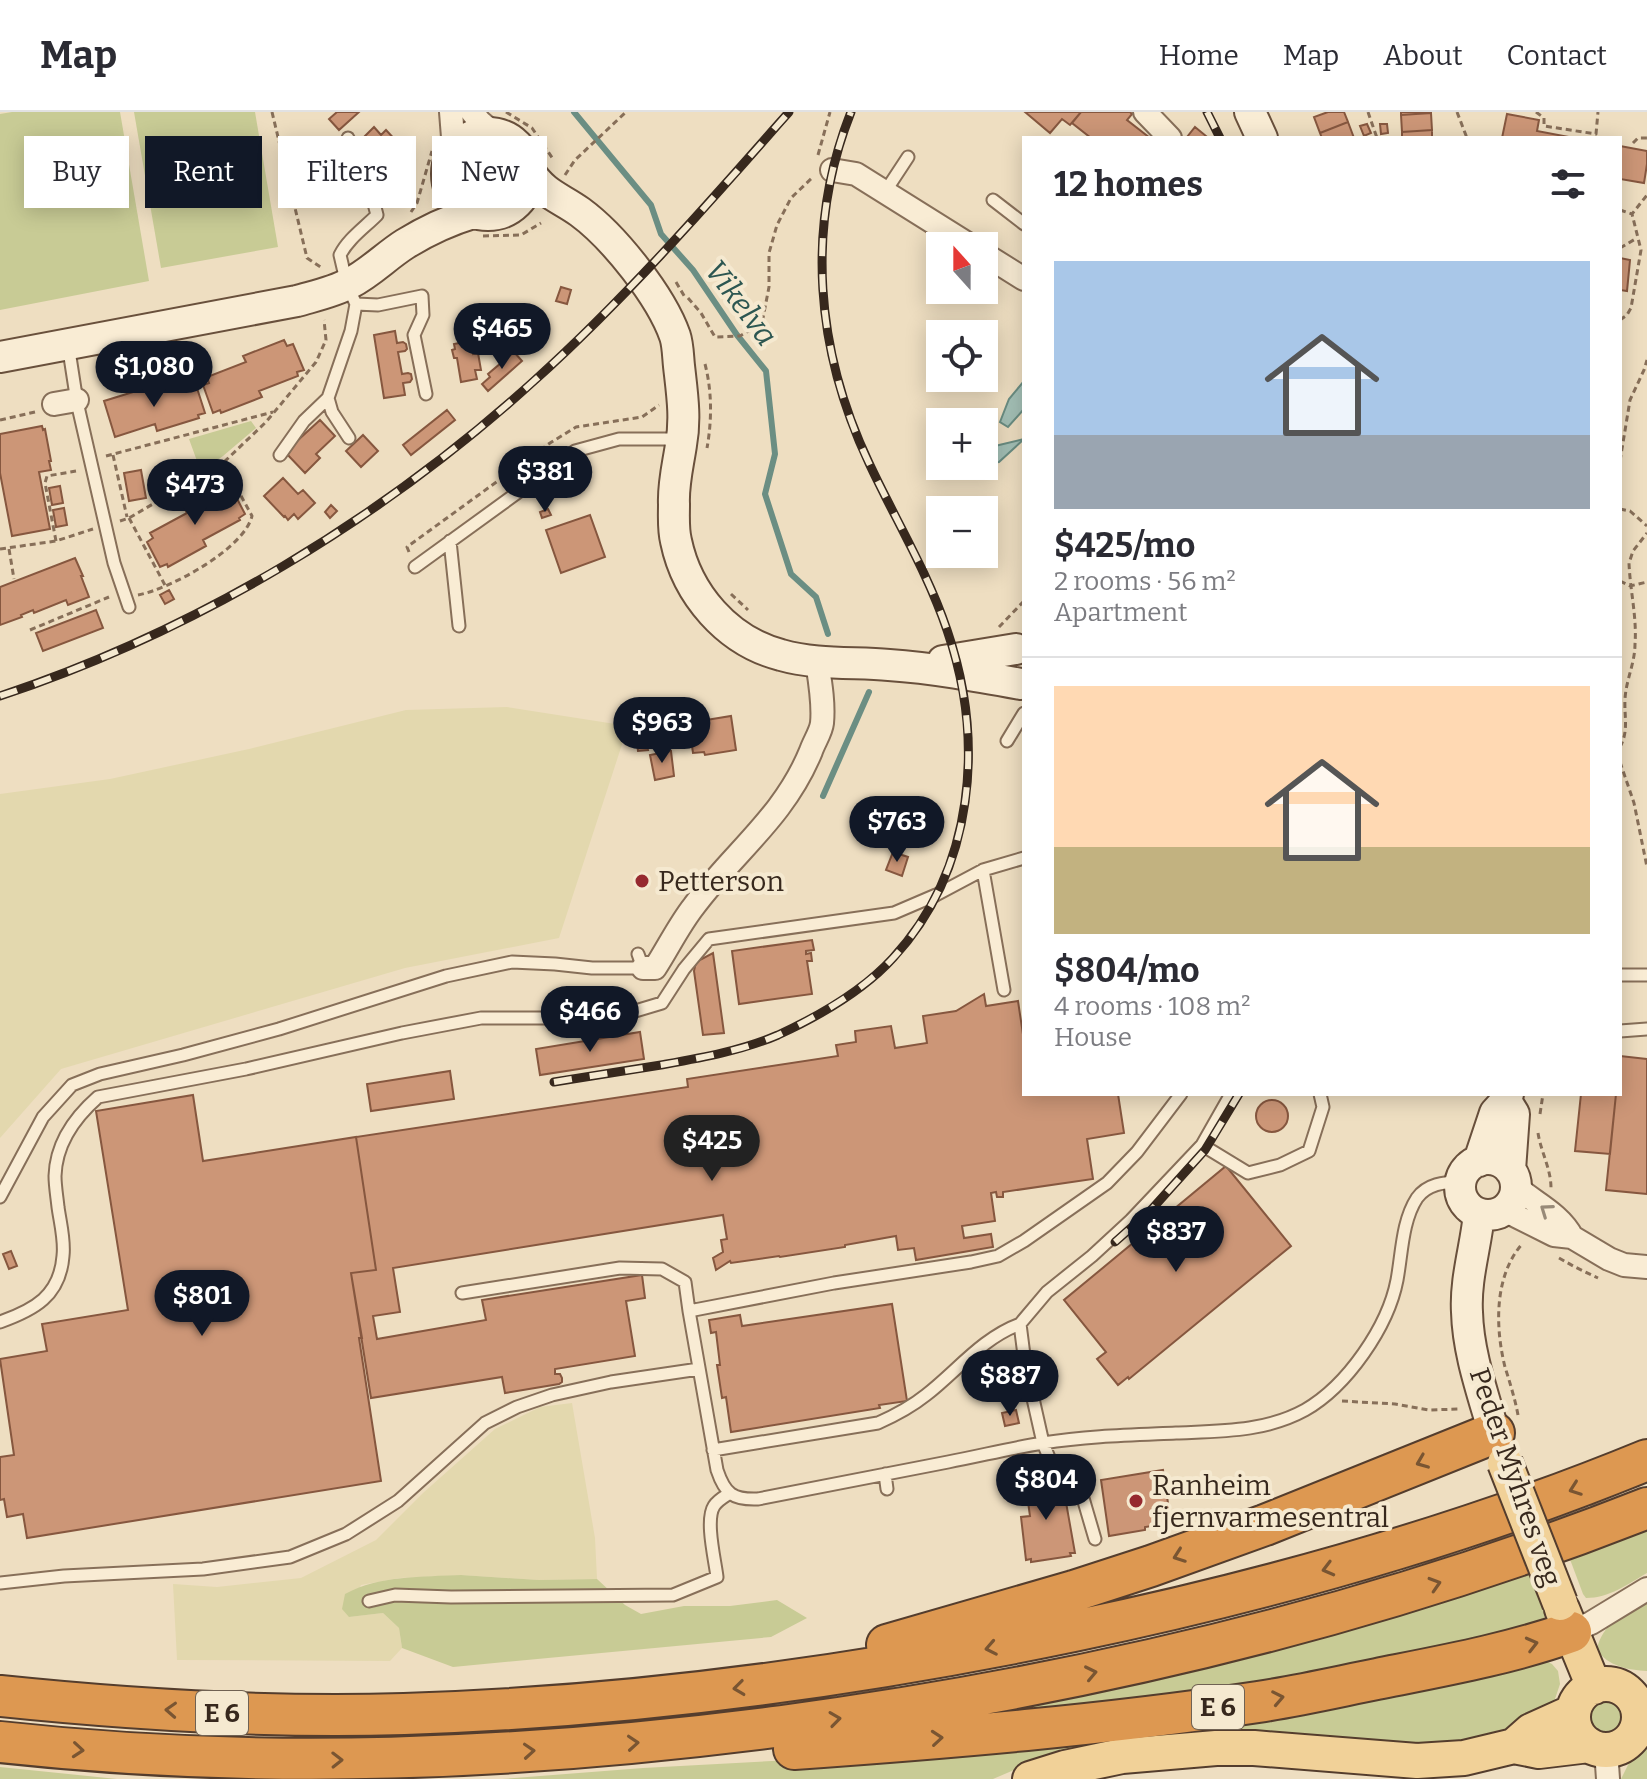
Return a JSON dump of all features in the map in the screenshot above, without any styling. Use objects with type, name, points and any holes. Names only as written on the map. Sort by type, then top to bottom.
[{"type":"highway","name":"E 6","points":[[816,1678],[888,1645],[1074,1591],[1265,1525],[1496,1428]]},
{"type":"highway","name":"E 6","points":[[0,1696],[166,1710],[403,1714],[569,1705],[816,1678],[1027,1641],[1272,1585],[1501,1516],[1647,1460]]},
{"type":"highway","name":"E 6","points":[[0,1742],[163,1756],[322,1760],[467,1756],[675,1740],[907,1708],[1170,1656],[1327,1616],[1518,1557],[1647,1508]]},
{"type":"highway","name":"E 6","points":[[675,1740],[747,1753],[986,1734],[1183,1712],[1261,1701],[1543,1642],[1565,1618]]},
{"type":"main road","name":"Peder Myhres veg","points":[[1496,1428],[1565,1618],[1609,1693]]},
{"type":"main road","points":[[1601,1758],[1576,1731],[1609,1693]]},
{"type":"main road","points":[[1030,1779],[1122,1756],[1181,1749],[1254,1748],[1417,1761],[1464,1758],[1514,1746],[1601,1758],[1627,1742],[1643,1719],[1634,1701],[1609,1693],[1531,1731],[1514,1746]]},
{"type":"street","points":[[446,136],[451,112]]},
{"type":"street","points":[[1145,112],[1168,136]]},
{"type":"street","points":[[1250,112],[1261,136]]},
{"type":"street","points":[[483,123],[504,136]]},
{"type":"street","points":[[824,167],[856,174],[949,232]]},
{"type":"street","points":[[547,191],[580,212],[613,243],[650,287],[675,337],[684,408],[682,442],[673,489],[675,539],[687,578],[712,614],[754,645],[780,655],[821,662],[891,665],[960,673],[1022,695]]},
{"type":"street","points":[[0,357],[297,301],[345,284],[369,272],[432,199]]},
{"type":"street","points":[[466,208],[473,213]]},
{"type":"street","points":[[407,229],[473,213],[493,215],[512,208]]},
{"type":"street","points":[[530,208],[547,212],[613,243]]},
{"type":"street","points":[[998,263],[1022,278]]},
{"type":"street","points":[[54,404],[77,400]]},
{"type":"street","points":[[891,665],[957,660],[1020,642],[1014,667],[1022,692]]},
{"type":"street","points":[[641,961],[655,968],[692,908],[764,827],[801,776],[822,725],[821,662]]},
{"type":"street","name":"Peder Myhres veg","points":[[1470,1171],[1495,1113],[1507,1098],[1514,1114],[1502,1195],[1466,1311],[1476,1372],[1496,1428]]},
{"type":"street","points":[[1502,1195],[1504,1164],[1487,1159],[1470,1171],[1461,1196],[1465,1204],[1502,1195],[1543,1218],[1554,1235],[1572,1237],[1624,1265],[1647,1267]]},
{"type":"street","points":[[1565,1618],[1602,1616],[1647,1589]]},
{"type":"lane","points":[[885,192],[908,157]]},
{"type":"lane","points":[[993,200],[1022,222]]},
{"type":"lane","points":[[280,455],[304,421],[328,398],[351,331],[340,255],[345,245],[377,215],[375,208]]},
{"type":"lane","points":[[345,284],[378,305],[422,296],[423,315],[414,335],[426,394]]},
{"type":"lane","points":[[68,344],[77,400],[129,607]]},
{"type":"lane","points":[[328,398],[332,412],[349,438]]},
{"type":"lane","points":[[415,567],[575,451],[619,439],[682,442]]},
{"type":"lane","points":[[450,541],[459,626]]},
{"type":"lane","points":[[1007,741],[1022,698]]},
{"type":"lane","points":[[0,1322],[23,1314],[53,1290],[64,1255],[55,1177],[58,1154],[80,1112],[98,1097],[246,1069],[481,1018],[612,1018],[662,1003],[709,939],[894,913],[983,870],[1022,859]]},
{"type":"lane","points":[[983,870],[1004,990]]},
{"type":"lane","points":[[0,1197],[43,1117],[72,1085],[100,1074],[279,1029],[446,976],[512,962],[592,968],[641,961]]},
{"type":"lane","points":[[1622,975],[1647,975]]},
{"type":"lane","points":[[1622,1031],[1647,1029]]},
{"type":"lane","points":[[689,1311],[998,1256],[1107,1183],[1137,1152],[1179,1096]]},
{"type":"lane","points":[[713,1450],[878,1423],[903,1413],[991,1339],[1020,1324],[1047,1292],[1131,1220],[1202,1145],[1230,1096]]},
{"type":"lane","points":[[1202,1145],[1248,1173],[1280,1165],[1309,1151],[1323,1107],[1320,1096]]},
{"type":"lane","points":[[462,1293],[620,1268],[662,1269],[685,1282],[721,1484],[741,1499],[758,1499],[1043,1443],[1093,1437],[1239,1431],[1267,1426],[1294,1416],[1322,1400],[1361,1359],[1384,1318],[1396,1284],[1405,1230],[1417,1199],[1436,1184],[1470,1171]]},
{"type":"lane","points":[[1020,1324],[1025,1363],[1043,1443],[1050,1460],[1083,1498],[1095,1539]]},
{"type":"lane","points":[[0,1583],[64,1576],[203,1569],[290,1557],[346,1534],[398,1501],[485,1423],[517,1407],[552,1395],[611,1382],[699,1369]]},
{"type":"lane","points":[[885,1474],[887,1489]]},
{"type":"lane","points":[[369,1601],[395,1595],[673,1595],[717,1577],[710,1519],[712,1508],[730,1493]]},
{"type":"path","points":[[272,112],[307,258],[345,284]]},
{"type":"path","points":[[564,177],[575,160],[626,112]]},
{"type":"path","points":[[685,294],[715,337],[740,336],[762,323],[769,287],[769,253],[777,225],[791,198],[824,167],[830,112]]},
{"type":"path","points":[[1368,112],[1376,136]]},
{"type":"path","points":[[1457,112],[1466,136]]},
{"type":"path","points":[[1536,112],[1544,118],[1544,126],[1595,136],[1598,112]]},
{"type":"path","points":[[1633,143],[1638,138],[1647,138]]},
{"type":"path","points":[[407,229],[432,172]]},
{"type":"path","points":[[1632,214],[1647,195]]},
{"type":"path","points":[[1622,211],[1632,214]]},
{"type":"path","points":[[1622,319],[1631,308],[1641,250],[1632,214]]},
{"type":"path","points":[[1622,247],[1637,238]]},
{"type":"path","points":[[0,549],[56,541],[128,518],[223,463],[274,412],[316,362],[326,340],[323,316]]},
{"type":"path","points":[[1622,449],[1630,400],[1647,360]]},
{"type":"path","points":[[56,541],[45,483],[47,476],[274,412]]},
{"type":"path","points":[[113,455],[128,518],[166,587]]},
{"type":"path","points":[[30,630],[123,592],[132,596],[166,587],[192,573],[239,538],[250,526],[252,516],[223,463]]},
{"type":"path","points":[[1622,509],[1638,516],[1647,526]]},
{"type":"path","points":[[1622,741],[1626,730],[1626,689],[1635,644],[1629,563],[1633,551],[1647,533]]},
{"type":"path","points":[[9,549],[14,579]]},
{"type":"path","points":[[1622,582],[1630,586],[1647,582]]},
{"type":"path","points":[[1622,768],[1634,803],[1647,867]]},
{"type":"path","points":[[1539,1119],[1543,1096]]},
{"type":"path","points":[[1322,1400],[1395,1404],[1496,1428],[1505,1365],[1500,1315],[1502,1281],[1515,1252],[1543,1218],[1551,1196],[1551,1181],[1538,1130]]},
{"type":"shaded area","points":[[507,707],[628,726],[559,938],[405,968],[61,1069],[0,1138],[0,794],[110,779],[406,710]]},
{"type":"shaded area","points":[[572,1403],[595,1538],[597,1579],[539,1580],[461,1575],[399,1578],[361,1585],[349,1617],[383,1613],[399,1628],[402,1648],[390,1661],[177,1660],[173,1584],[217,1587],[301,1578],[376,1540],[495,1429],[540,1407]]},
{"type":"green space","points":[[120,112],[124,136],[24,136],[24,208],[129,208],[129,164],[149,281],[0,310],[0,114]]},
{"type":"green space","points":[[134,112],[255,112],[259,136],[145,136],[145,176]]},
{"type":"green space","points":[[262,153],[278,247],[161,268],[151,208],[262,208]]},
{"type":"green space","points":[[251,421],[256,428],[201,472],[189,439]]},
{"type":"green space","points":[[1647,1524],[1647,1573],[1610,1593],[1586,1598],[1568,1554]]},
{"type":"green space","points":[[1527,1569],[1545,1613],[1540,1626],[1325,1677],[817,1734]]},
{"type":"green space","points":[[461,1575],[539,1580],[597,1579],[625,1605],[641,1614],[684,1606],[730,1606],[777,1600],[807,1618],[771,1637],[453,1667],[402,1648],[399,1628],[383,1613],[349,1617],[342,1609],[345,1594],[372,1583]]},
{"type":"green space","points":[[1647,1596],[1647,1671],[1613,1663],[1597,1650],[1599,1641],[1609,1625]]},
{"type":"green space","points":[[1536,1656],[1552,1664],[1558,1671],[1560,1684],[1555,1699],[1543,1716],[1519,1730],[1445,1748],[1081,1751],[993,1779],[502,1779],[792,1760]]},
{"type":"green space","points":[[1606,1700],[1617,1705],[1622,1716],[1617,1727],[1606,1732],[1595,1727],[1590,1716],[1595,1705]]},
{"type":"green space","points":[[1647,1743],[1647,1779],[1621,1779],[1629,1763]]},
{"type":"green space","points":[[0,1767],[117,1779],[0,1779]]},
{"type":"water","points":[[1022,383],[1022,411],[1008,427],[1000,422],[1009,399]]},
{"type":"water","points":[[1022,439],[1022,441],[999,462],[998,445]]},
{"type":"building","points":[[337,112],[359,112],[339,130],[329,119]]},
{"type":"building","points":[[1025,112],[1081,112],[1070,125],[1062,119],[1050,133]]},
{"type":"building","points":[[1081,112],[1130,112],[1132,114],[1127,120],[1147,136],[1088,136],[1072,123]]},
{"type":"building","points":[[1328,112],[1344,112],[1348,122],[1320,133],[1314,117]]},
{"type":"building","points":[[1401,112],[1431,112],[1431,113],[1401,115]]},
{"type":"building","points":[[1431,113],[1432,130],[1402,132],[1401,115]]},
{"type":"building","points":[[1507,114],[1539,120],[1537,131],[1563,136],[1502,136]]},
{"type":"building","points":[[1348,122],[1353,136],[1321,136],[1320,133]]},
{"type":"building","points":[[1367,124],[1371,133],[1364,136],[1360,126]]},
{"type":"building","points":[[1380,124],[1387,124],[1388,133],[1381,134]]},
{"type":"building","points":[[374,127],[381,135],[386,130],[392,136],[365,136]]},
{"type":"building","points":[[1195,127],[1206,136],[1188,136]]},
{"type":"building","points":[[1432,130],[1432,136],[1402,136],[1402,132]]},
{"type":"building","points":[[1622,146],[1647,151],[1644,183],[1622,179]]},
{"type":"building","points":[[1622,258],[1630,260],[1627,291],[1622,290]]},
{"type":"building","points":[[561,287],[571,290],[567,304],[556,301]]},
{"type":"building","points":[[527,318],[529,334],[479,342],[476,325]]},
{"type":"building","points":[[395,331],[397,343],[403,342],[407,349],[398,352],[402,374],[411,374],[412,379],[403,383],[405,395],[384,398],[374,335]]},
{"type":"building","points":[[284,340],[287,346],[293,344],[304,370],[297,372],[298,376],[259,391],[262,397],[221,413],[220,410],[213,413],[203,385],[209,383],[207,377],[246,362],[243,356]]},
{"type":"building","points":[[470,341],[473,354],[478,353],[481,370],[475,370],[477,379],[461,382],[457,358],[454,358],[452,350],[455,349],[454,344]]},
{"type":"building","points":[[514,352],[522,361],[488,391],[482,384],[490,377],[488,374]]},
{"type":"building","points":[[188,382],[190,387],[196,385],[205,413],[198,415],[199,418],[157,431],[155,424],[115,437],[104,401],[146,388],[148,394]]},
{"type":"building","points":[[447,410],[455,420],[411,455],[403,445]]},
{"type":"building","points":[[320,420],[335,436],[316,454],[320,458],[305,473],[285,452]]},
{"type":"building","points":[[42,426],[51,470],[39,472],[50,529],[12,536],[0,473],[0,434]]},
{"type":"building","points":[[363,435],[378,451],[361,467],[346,451]]},
{"type":"building","points":[[141,470],[146,498],[129,501],[124,473]]},
{"type":"building","points":[[283,478],[298,494],[303,490],[315,503],[298,519],[294,514],[288,520],[264,496]]},
{"type":"building","points":[[60,486],[63,503],[52,505],[49,488]]},
{"type":"building","points":[[222,487],[225,493],[232,489],[245,514],[240,520],[203,540],[206,546],[168,567],[167,564],[160,567],[147,542],[153,538],[150,533],[187,513],[184,507]]},
{"type":"building","points":[[331,505],[337,511],[330,518],[325,512]]},
{"type":"building","points":[[64,508],[67,525],[56,527],[53,510]]},
{"type":"building","points":[[548,509],[551,515],[542,518],[540,512]]},
{"type":"building","points":[[590,515],[605,557],[561,573],[546,530]]},
{"type":"building","points":[[75,558],[89,597],[68,605],[66,600],[34,613],[33,610],[0,625],[0,587]]},
{"type":"building","points":[[169,590],[174,599],[165,604],[160,595]]},
{"type":"building","points":[[96,610],[103,628],[43,651],[36,633]]},
{"type":"building","points":[[731,716],[736,750],[705,755],[704,752],[693,753],[689,726]]},
{"type":"building","points":[[645,736],[648,750],[638,751],[636,737]]},
{"type":"building","points":[[671,751],[674,776],[655,780],[650,755]]},
{"type":"building","points":[[893,852],[908,857],[902,876],[886,870]]},
{"type":"building","points":[[812,940],[814,950],[806,951],[806,954],[811,953],[812,961],[807,961],[812,994],[739,1004],[732,951]]},
{"type":"building","points":[[713,953],[724,1033],[703,1035],[694,971],[696,962]]},
{"type":"building","points":[[984,994],[986,1006],[1018,1001],[1022,1028],[1022,1096],[1118,1096],[1124,1133],[1087,1139],[1093,1179],[1003,1192],[1003,1197],[997,1197],[996,1192],[991,1193],[995,1221],[962,1226],[964,1238],[991,1234],[993,1247],[916,1260],[914,1248],[898,1250],[896,1236],[780,1257],[730,1261],[716,1270],[713,1258],[723,1252],[721,1240],[727,1239],[723,1215],[393,1268],[400,1312],[373,1316],[377,1339],[486,1320],[482,1300],[642,1275],[645,1298],[626,1301],[635,1356],[555,1369],[555,1374],[560,1374],[562,1378],[559,1384],[505,1393],[502,1377],[371,1398],[351,1273],[376,1270],[356,1137],[688,1087],[687,1079],[838,1056],[836,1045],[856,1042],[855,1031],[891,1026],[895,1048],[927,1043],[923,1016],[956,1011]]},
{"type":"building","points":[[640,1032],[644,1059],[540,1075],[536,1049]]},
{"type":"building","points":[[1622,1056],[1647,1059],[1647,1194],[1606,1190],[1616,1096],[1622,1096]]},
{"type":"building","points":[[450,1071],[454,1099],[371,1111],[367,1084]]},
{"type":"building","points":[[193,1095],[203,1161],[356,1137],[376,1270],[351,1273],[381,1481],[27,1538],[23,1514],[7,1517],[4,1499],[0,1500],[0,1457],[14,1455],[0,1359],[47,1351],[42,1324],[128,1310],[96,1111]]},
{"type":"building","points":[[1581,1096],[1616,1096],[1610,1154],[1575,1151]]},
{"type":"building","points":[[1272,1100],[1283,1105],[1288,1116],[1283,1127],[1272,1132],[1261,1127],[1256,1116],[1261,1105]]},
{"type":"building","points":[[1226,1166],[1291,1246],[1118,1385],[1097,1359],[1106,1352],[1064,1300]]},
{"type":"building","points":[[11,1251],[17,1266],[9,1269],[3,1254]]},
{"type":"building","points":[[892,1304],[907,1401],[731,1432],[717,1365],[720,1365],[716,1332],[711,1333],[709,1320],[740,1315],[742,1326]]},
{"type":"building","points":[[1016,1410],[1019,1423],[1005,1426],[1002,1413]]},
{"type":"building","name":"Ranheim fjernvarmesentral","points":[[1163,1470],[1171,1523],[1109,1536],[1101,1480]]},
{"type":"building","points":[[1052,1476],[1055,1493],[1064,1491],[1075,1553],[1031,1562],[1031,1559],[1026,1560],[1021,1517],[1030,1516],[1025,1480]]},
{"type":"waterway","name":"Vikelva","points":[[574,112],[651,205],[661,234],[693,270],[737,335],[766,371],[775,454],[765,494],[791,574],[816,597],[828,634]]},
{"type":"waterway","name":"Vikelva","points":[[823,796],[869,692]]},
{"type":"railway","points":[[0,696],[145,639],[215,604],[284,566],[414,479],[476,431],[569,349],[697,216],[789,112]]},
{"type":"railway","points":[[554,1082],[735,1050],[778,1035],[824,1011],[854,992],[893,958],[920,923],[941,885],[956,844],[965,802],[968,759],[966,715],[959,672],[930,587],[851,421],[837,377],[828,333],[823,289],[827,200],[836,156],[851,112]]},
{"type":"railway","points":[[1207,112],[1219,136]]},
{"type":"railway","points":[[1115,1242],[1151,1210],[1205,1150],[1238,1096]]},
{"type":"place","name":"Petterson","points":[[642,881]]},
{"type":"place","name":"Ranheim fjernvarmesentral","points":[[1136,1501]]}]
